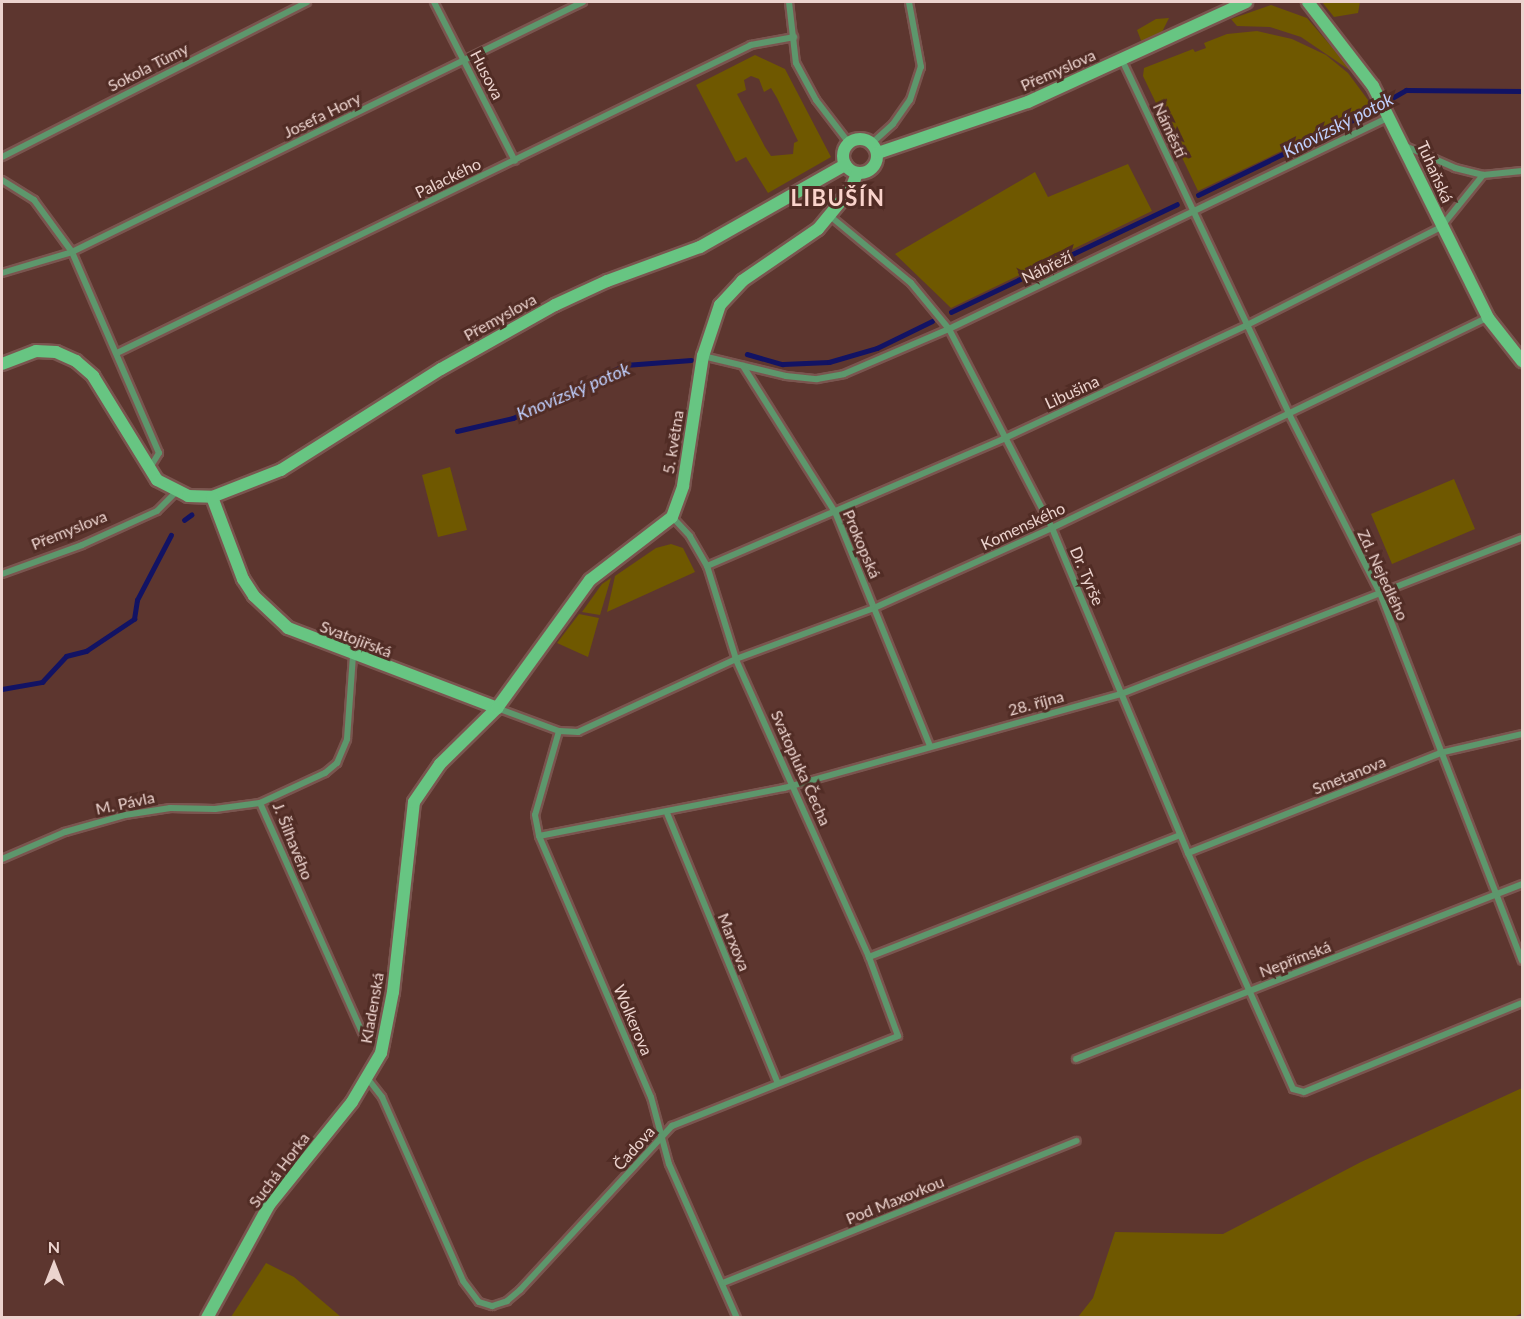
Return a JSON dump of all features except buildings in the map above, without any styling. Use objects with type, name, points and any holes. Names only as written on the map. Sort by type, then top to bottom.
[{"type":"street","name":"Sokola Tůmy","points":[[2,157],[307,2]]},
{"type":"street","name":"Husova","points":[[434,2],[515,161]]},
{"type":"street","name":"Josefa Hory","points":[[2,273],[72,252],[583,2]]},
{"type":"street","points":[[789,2],[796,63],[816,100],[849,143],[843,153],[845,165],[857,173]]},
{"type":"street","points":[[874,148],[910,100],[921,67],[909,2]]},
{"type":"street","name":"Přemyslova","points":[[849,143],[860,139],[874,148],[1028,102],[1246,2]]},
{"type":"street","name":"Tuhaňská","points":[[1308,2],[1375,89],[1406,146],[1441,227],[1488,318],[1522,361]]},
{"type":"street","name":"Palackého","points":[[117,353],[751,45],[794,38]]},
{"type":"street","name":"Náměstí","points":[[1122,60],[1193,211]]},
{"type":"street","name":"Nábřeží","points":[[703,356],[743,366],[817,379],[844,374],[949,329],[1388,114]]},
{"type":"street","points":[[1406,146],[1455,168],[1483,175],[1522,171]]},
{"type":"street","name":"Přemyslova","points":[[857,173],[874,167],[874,148]]},
{"type":"street","name":"Přemyslova","points":[[2,574],[82,545],[157,511],[176,492],[212,497],[281,470],[441,369],[555,305],[607,281],[700,248],[845,165]]},
{"type":"street","name":"5. května","points":[[672,517],[683,486],[703,356],[720,305],[729,292],[801,244],[830,216],[851,189],[857,173]]},
{"type":"street","points":[[1441,227],[1483,175]]},
{"type":"street","points":[[2,180],[34,200],[72,252],[159,453],[148,469]]},
{"type":"street","name":"Zd. Nejedlého","points":[[1193,211],[1289,414],[1380,593],[1522,961]]},
{"type":"street","name":"Dr. Tyrše","points":[[830,216],[911,283],[949,329],[1003,440],[1052,528],[1180,835],[1293,1089],[1300,1093],[1522,1003]]},
{"type":"street","name":"Libušina","points":[[706,567],[1003,440],[1247,325],[1441,227]]},
{"type":"street","name":"Komenského","points":[[559,731],[578,732],[736,659],[874,608],[1052,528],[1488,318]]},
{"type":"street","points":[[2,364],[36,351],[56,352],[76,361],[93,376],[148,469],[176,492]]},
{"type":"street","name":"Prokopská","points":[[743,366],[835,512],[930,746]]},
{"type":"street","name":"Svatojiřská","points":[[212,497],[243,579],[254,596],[288,628],[353,656],[559,731]]},
{"type":"street","points":[[497,708],[590,580],[672,517]]},
{"type":"street","name":"Svatopluka Čecha","points":[[672,517],[690,536],[706,567],[736,659],[795,784],[869,957],[898,1036]]},
{"type":"street","name":"28. října","points":[[539,836],[667,813],[795,784],[1121,694],[1522,538]]},
{"type":"street","name":"J. Šilhavého","points":[[353,656],[347,740],[337,763],[304,785],[260,803],[363,1034]]},
{"type":"street","name":"Kladenská","points":[[368,1079],[387,1033],[414,802],[440,765],[497,708]]},
{"type":"street","name":"Wolkerova","points":[[559,731],[535,815],[539,836],[651,1097],[669,1164],[736,1317]]},
{"type":"street","name":"Smetanova","points":[[1188,853],[1440,753],[1522,734]]},
{"type":"street","name":"M. Pávla","points":[[2,860],[56,835],[125,815],[170,808],[215,809],[260,803]]},
{"type":"street","name":"Marxova","points":[[667,813],[777,1081]]},
{"type":"street","points":[[869,957],[1180,835]]},
{"type":"street","name":"Nepřímská","points":[[1076,1059],[1522,884]]},
{"type":"street","name":"Čadova","points":[[368,1079],[382,1097],[463,1281],[479,1302],[492,1306],[507,1301],[520,1290],[672,1126],[777,1081],[898,1036]]},
{"type":"street","name":"Suchá Horka","points":[[207,1317],[269,1205],[368,1079]]},
{"type":"street","name":"Pod Maxovkou","points":[[723,1283],[1077,1142]]},
{"type":"shaded area","points":[[1322,2],[1360,2],[1358,13],[1334,17]]},
{"type":"shaded area","points":[[1271,5],[1307,18],[1354,73],[1301,37],[1270,27],[1237,26],[1231,19]]},
{"type":"shaded area","points":[[1169,18],[1162,32],[1142,43],[1137,30],[1156,19]]},
{"type":"shaded area","points":[[1257,31],[1292,39],[1326,55],[1348,73],[1371,104],[1357,115],[1198,191],[1143,76],[1144,68],[1193,49],[1195,52],[1206,48],[1204,43],[1227,34]]},
{"type":"shaded area","points":[[755,55],[785,69],[831,157],[768,193],[746,157],[736,162],[696,85]],"holes":[[[751,76],[759,79],[764,92],[771,88],[798,141],[794,143],[793,154],[771,156],[737,94],[746,90],[744,80]]]},
{"type":"shaded area","points":[[1128,164],[1152,211],[951,308],[895,254],[1035,172],[1048,197]]},
{"type":"shaded area","points":[[450,467],[467,530],[438,537],[422,475]]},
{"type":"shaded area","points":[[1454,479],[1475,529],[1392,564],[1371,514]]},
{"type":"shaded area","points":[[671,544],[683,548],[695,572],[607,612],[615,576],[656,548]]},
{"type":"shaded area","points":[[611,578],[600,615],[582,612],[602,584]]},
{"type":"shaded area","points":[[579,614],[599,618],[588,657],[557,643]]},
{"type":"shaded area","points":[[1522,1088],[1522,1313],[1512,1318],[1078,1317],[1093,1298],[1115,1232],[1223,1234],[1361,1162]]},
{"type":"shaded area","points":[[266,1263],[294,1277],[341,1317],[231,1317]]},
{"type":"waterway","name":"Knovízský potok","points":[[1198,195],[1359,117],[1406,90],[1522,91]]},
{"type":"waterway","name":"Knovízský potok","points":[[951,312],[1177,204]]},
{"type":"waterway","name":"Knovízský potok","points":[[747,354],[783,364],[829,362],[877,348],[932,321]]},
{"type":"waterway","name":"Knovízský potok","points":[[457,431],[513,418],[625,365],[691,360]]},
{"type":"waterway","name":"Knovízský potok","points":[[184,520],[191,515]]},
{"type":"waterway","name":"Knovízský potok","points":[[2,689],[42,682],[66,656],[86,651],[134,619],[137,600],[171,535]]},
{"type":"district","name":"LIBUŠÍN","points":[[838,198]]}]
